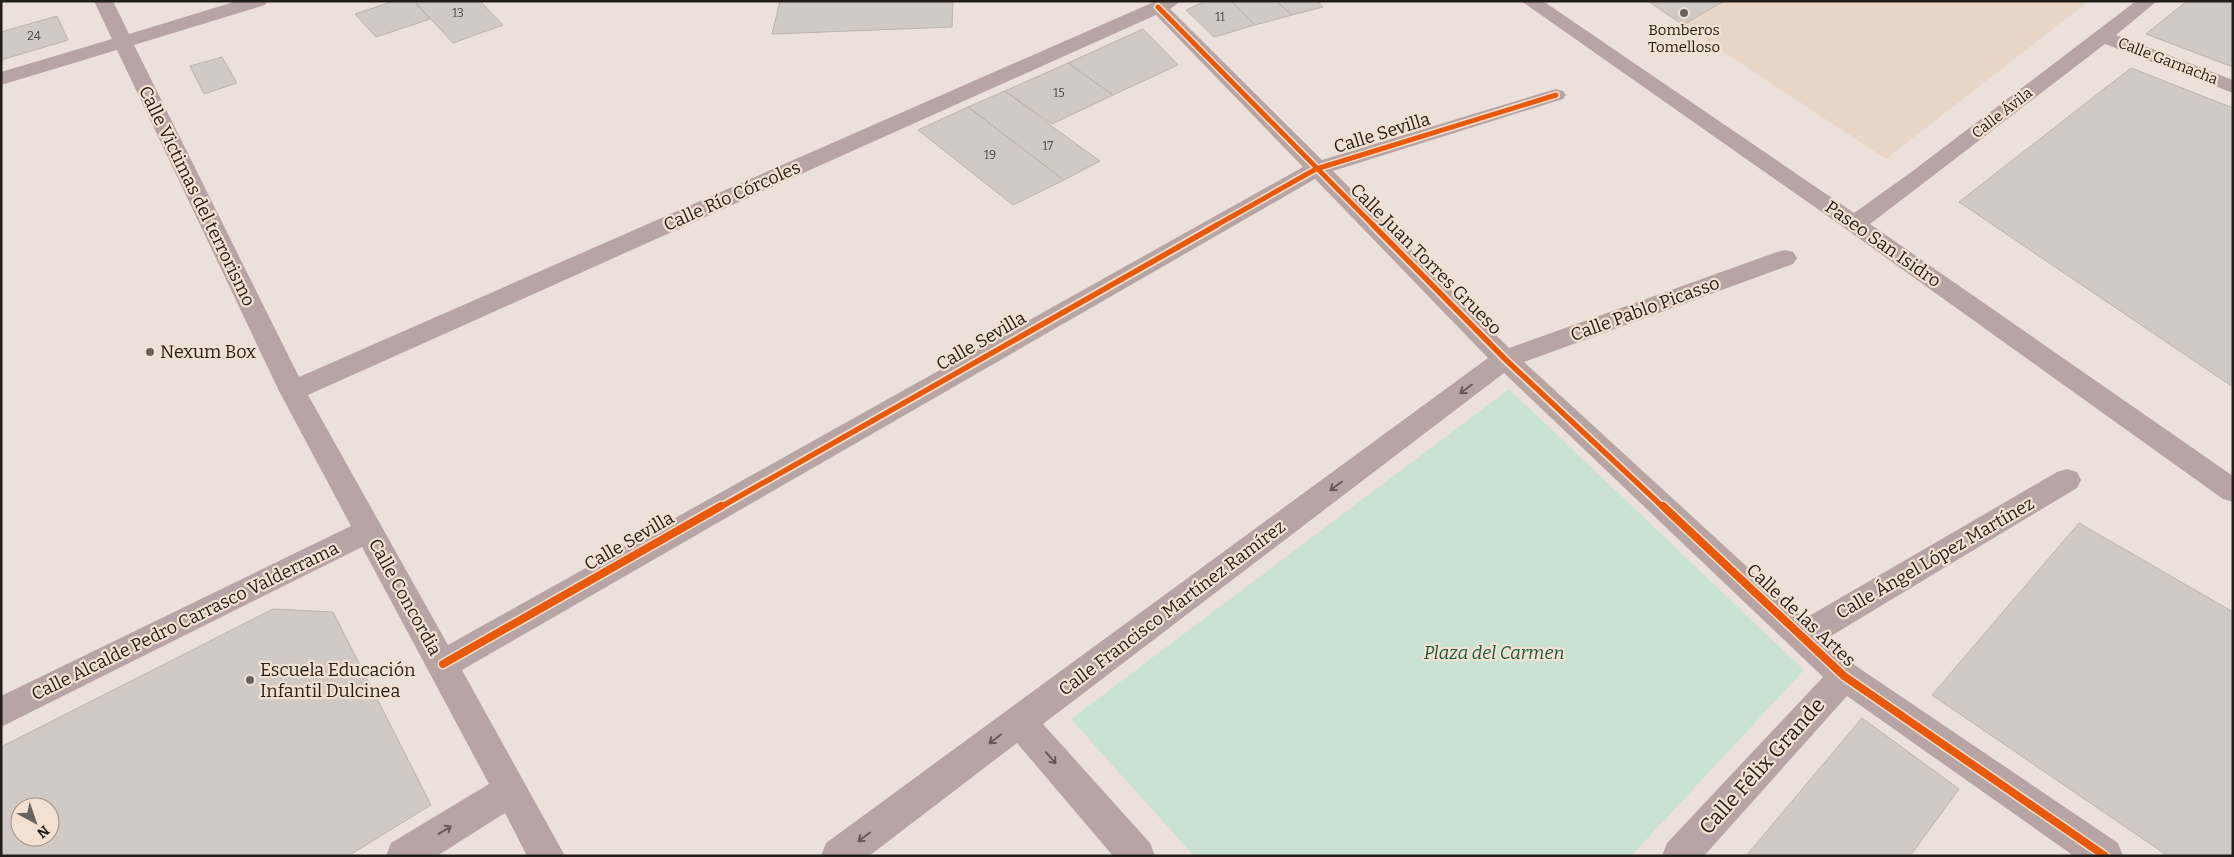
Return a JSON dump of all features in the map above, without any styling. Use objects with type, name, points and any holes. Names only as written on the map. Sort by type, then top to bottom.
[{"type":"street","name":"Calle Victimas del terrorismo","points":[[103,1],[292,391]]},
{"type":"street","points":[[1,79],[258,1]]},
{"type":"street","name":"Paseo San Isidro","points":[[1530,1],[1854,224],[2233,492]]},
{"type":"street","name":"Calle Ávila","points":[[1854,224],[1918,178],[2148,1]]},
{"type":"street","name":"Calle Juan Torres Grueso","points":[[1165,4],[1316,169],[1505,360]]},
{"type":"street","name":"Calle Río Córcoles","points":[[292,391],[1165,4]]},
{"type":"street","name":"Calle Garnacha","points":[[2102,36],[2233,87]]},
{"type":"street","name":"Calle Sevilla","points":[[443,664],[1316,169],[1556,95]]},
{"type":"street","name":"Calle Pablo Picasso","points":[[1505,360],[1785,258]]},
{"type":"street","name":"Calle de las Artes","points":[[1505,360],[1844,676],[2106,856]]},
{"type":"street","name":"Calle Francisco Martínez Ramírez","points":[[838,856],[1505,360]]},
{"type":"street","name":"Calle Concordia","points":[[292,391],[547,856]]},
{"type":"street","name":"Calle Ángel López Martínez","points":[[1803,636],[2067,480]]},
{"type":"street","name":"Calle Alcalde Pedro Carrasco Valderrama","points":[[1,712],[368,530]]},
{"type":"street","name":"Calle Félix Grande","points":[[1680,856],[1844,676]]},
{"type":"street","points":[[1019,721],[1137,856]]},
{"type":"street","points":[[404,856],[511,790]]},
{"type":"shaded area","points":[[1724,1],[2089,1],[1886,159],[1683,25]]},
{"type":"green space","name":"Plaza del Carmen","points":[[1509,389],[1804,670],[1631,856],[1194,856],[1071,719]]},
{"type":"building","points":[[394,1],[414,1],[430,19],[376,37],[355,14]]},
{"type":"building","points":[[414,1],[480,1],[503,25],[453,43]]},
{"type":"building","points":[[780,1],[953,1],[952,27],[772,34]]},
{"type":"building","points":[[1206,1],[1231,1],[1255,25],[1214,37],[1186,10]]},
{"type":"building","points":[[1231,1],[1276,1],[1292,15],[1255,25]]},
{"type":"building","points":[[1276,1],[1317,1],[1323,7],[1292,15]]},
{"type":"building","name":"Bomberos Tomelloso","points":[[1648,1],[1724,1],[1683,25]]},
{"type":"building","points":[[2187,1],[2233,1],[2233,67],[2146,34]]},
{"type":"building","points":[[57,16],[68,40],[1,60],[1,32]]},
{"type":"building","points":[[1143,29],[1178,65],[1113,95],[1068,63]]},
{"type":"building","points":[[222,57],[237,83],[204,94],[190,66]]},
{"type":"building","points":[[1068,63],[1113,95],[1052,124],[1005,91]]},
{"type":"building","points":[[2131,68],[2233,108],[2233,387],[1959,202]]},
{"type":"building","points":[[1005,91],[1100,161],[1064,180],[968,107]]},
{"type":"building","points":[[968,107],[1064,180],[1013,205],[918,130]]},
{"type":"building","points":[[2079,523],[2233,612],[2233,856],[2168,856],[1932,695]]},
{"type":"building","name":"Escuela Educación Infantil Dulcinea","points":[[273,609],[333,612],[431,805],[348,856],[1,856],[1,747]]},
{"type":"building","points":[[1862,718],[1959,789],[1910,856],[1746,856]]},
{"type":"cycle path","points":[[1158,7],[1505,359],[1844,676],[2105,856]]},
{"type":"cycle path","points":[[443,664],[1316,169],[1556,95]]},
{"type":"place","name":"Bomberos Tomelloso","points":[[1684,13]]},
{"type":"place","name":"Nexum Box","points":[[150,352]]},
{"type":"place","name":"Escuela Educación Infantil Dulcinea","points":[[250,680]]}]
